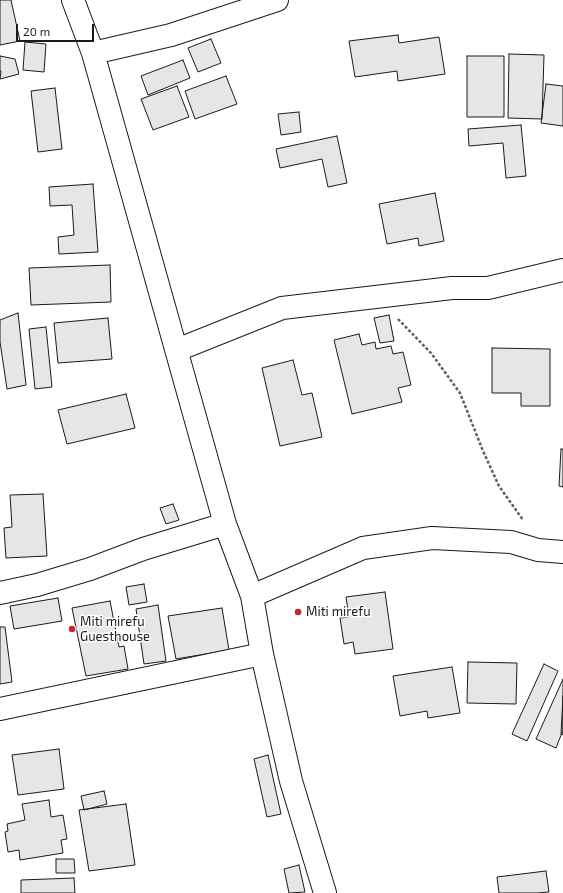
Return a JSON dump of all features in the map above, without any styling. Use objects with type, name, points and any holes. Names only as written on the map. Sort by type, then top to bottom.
[{"type":"street","points":[[73,0],[93,53],[225,524],[252,596],[262,654],[290,781],[325,893]]},
{"type":"street","points":[[93,53],[171,35],[277,0]]},
{"type":"street","points":[[177,350],[282,308],[452,288],[488,288],[563,270]]},
{"type":"street","points":[[0,593],[37,585],[90,569],[143,549],[225,524]]},
{"type":"street","points":[[252,596],[363,548],[432,538],[511,542],[538,550],[563,552]]},
{"type":"street","points":[[0,709],[262,654]]},
{"type":"path","points":[[380,297],[404,326],[431,354],[460,393],[483,451],[499,486],[519,513],[538,550]]},
{"type":"building","points":[[0,0],[11,0],[20,41],[0,45]]},
{"type":"building","points":[[398,35],[399,43],[439,37],[445,74],[398,81],[397,71],[355,77],[349,41]]},
{"type":"building","points":[[211,39],[221,63],[198,72],[188,48]]},
{"type":"building","points":[[25,42],[46,44],[44,72],[23,70]]},
{"type":"building","points":[[509,54],[544,55],[542,119],[508,118]]},
{"type":"building","points":[[0,56],[15,59],[19,74],[0,79]]},
{"type":"building","points":[[467,56],[504,56],[504,117],[467,117]]},
{"type":"building","points":[[183,60],[190,78],[148,95],[141,76]]},
{"type":"building","points":[[226,76],[237,104],[195,119],[185,91]]},
{"type":"building","points":[[546,84],[563,86],[563,126],[541,123]]},
{"type":"building","points":[[177,86],[189,117],[153,130],[141,99]]},
{"type":"building","points":[[55,88],[62,149],[38,152],[31,91]]},
{"type":"building","points":[[299,112],[301,132],[281,135],[278,114]]},
{"type":"building","points":[[521,125],[526,176],[506,178],[503,143],[469,146],[468,129]]},
{"type":"building","points":[[337,136],[347,183],[328,187],[322,159],[280,168],[276,149]]},
{"type":"building","points":[[93,184],[98,252],[59,254],[58,237],[74,235],[72,205],[50,206],[49,187]]},
{"type":"building","points":[[435,193],[444,241],[419,246],[418,238],[387,244],[379,204]]},
{"type":"building","points":[[110,265],[111,302],[31,305],[29,268]]},
{"type":"building","points":[[18,313],[26,385],[7,389],[0,342],[0,320]]},
{"type":"building","points":[[389,315],[394,341],[380,343],[374,318]]},
{"type":"building","points":[[108,318],[112,359],[58,363],[54,323]]},
{"type":"building","points":[[46,327],[52,387],[35,389],[29,329]]},
{"type":"building","points":[[359,334],[362,345],[375,342],[376,349],[391,346],[393,354],[403,352],[411,385],[398,388],[402,402],[352,414],[334,340]]},
{"type":"building","points":[[492,348],[550,349],[550,406],[521,406],[521,393],[492,393]]},
{"type":"building","points":[[293,360],[302,395],[312,393],[322,437],[280,446],[262,368]]},
{"type":"building","points":[[126,394],[135,428],[67,444],[58,410]]},
{"type":"building","points":[[561,449],[563,449],[563,487],[559,486]]},
{"type":"building","points":[[43,494],[47,556],[6,558],[4,528],[12,527],[10,495]]},
{"type":"building","points":[[173,504],[179,520],[166,524],[160,508]]},
{"type":"building","points":[[144,584],[147,602],[129,605],[126,587]]},
{"type":"building","points":[[385,592],[393,649],[355,654],[353,642],[344,644],[340,618],[349,617],[346,597]]},
{"type":"building","points":[[58,598],[62,621],[14,629],[10,606]]},
{"type":"building","points":[[110,601],[119,647],[124,646],[128,669],[86,676],[72,608]]},
{"type":"building","points":[[158,605],[166,661],[144,664],[136,609]]},
{"type":"building","points":[[222,608],[229,650],[176,659],[168,616]]},
{"type":"building","points":[[0,627],[5,627],[12,682],[0,684]]},
{"type":"building","points":[[468,662],[517,663],[516,704],[467,703]]},
{"type":"building","points":[[544,664],[558,671],[527,741],[512,734]]},
{"type":"building","points":[[452,667],[460,713],[428,718],[427,711],[400,716],[393,676]]},
{"type":"building","points":[[563,679],[563,730],[556,748],[536,739]]},
{"type":"building","points":[[563,696],[563,735],[561,734]]},
{"type":"building","points":[[59,749],[64,789],[18,795],[12,755]]},
{"type":"building","points":[[268,755],[281,814],[267,817],[254,759]]},
{"type":"building","points":[[104,791],[107,804],[84,810],[81,796]]},
{"type":"building","points":[[49,800],[51,817],[63,815],[67,839],[61,840],[63,853],[20,860],[19,850],[8,852],[5,832],[8,831],[7,824],[25,820],[22,804]]},
{"type":"building","points":[[126,804],[135,865],[89,871],[79,810]]},
{"type":"building","points":[[56,859],[74,859],[75,873],[56,873]]},
{"type":"building","points":[[299,865],[305,892],[289,893],[284,869]]},
{"type":"building","points":[[546,871],[549,892],[499,893],[497,877]]},
{"type":"building","points":[[74,878],[75,893],[21,893],[21,880]]},
{"type":"place","name":"Miti mirefu","points":[[298,612]]},
{"type":"place","name":"Miti mirefu Guesthouse","points":[[72,629]]}]
